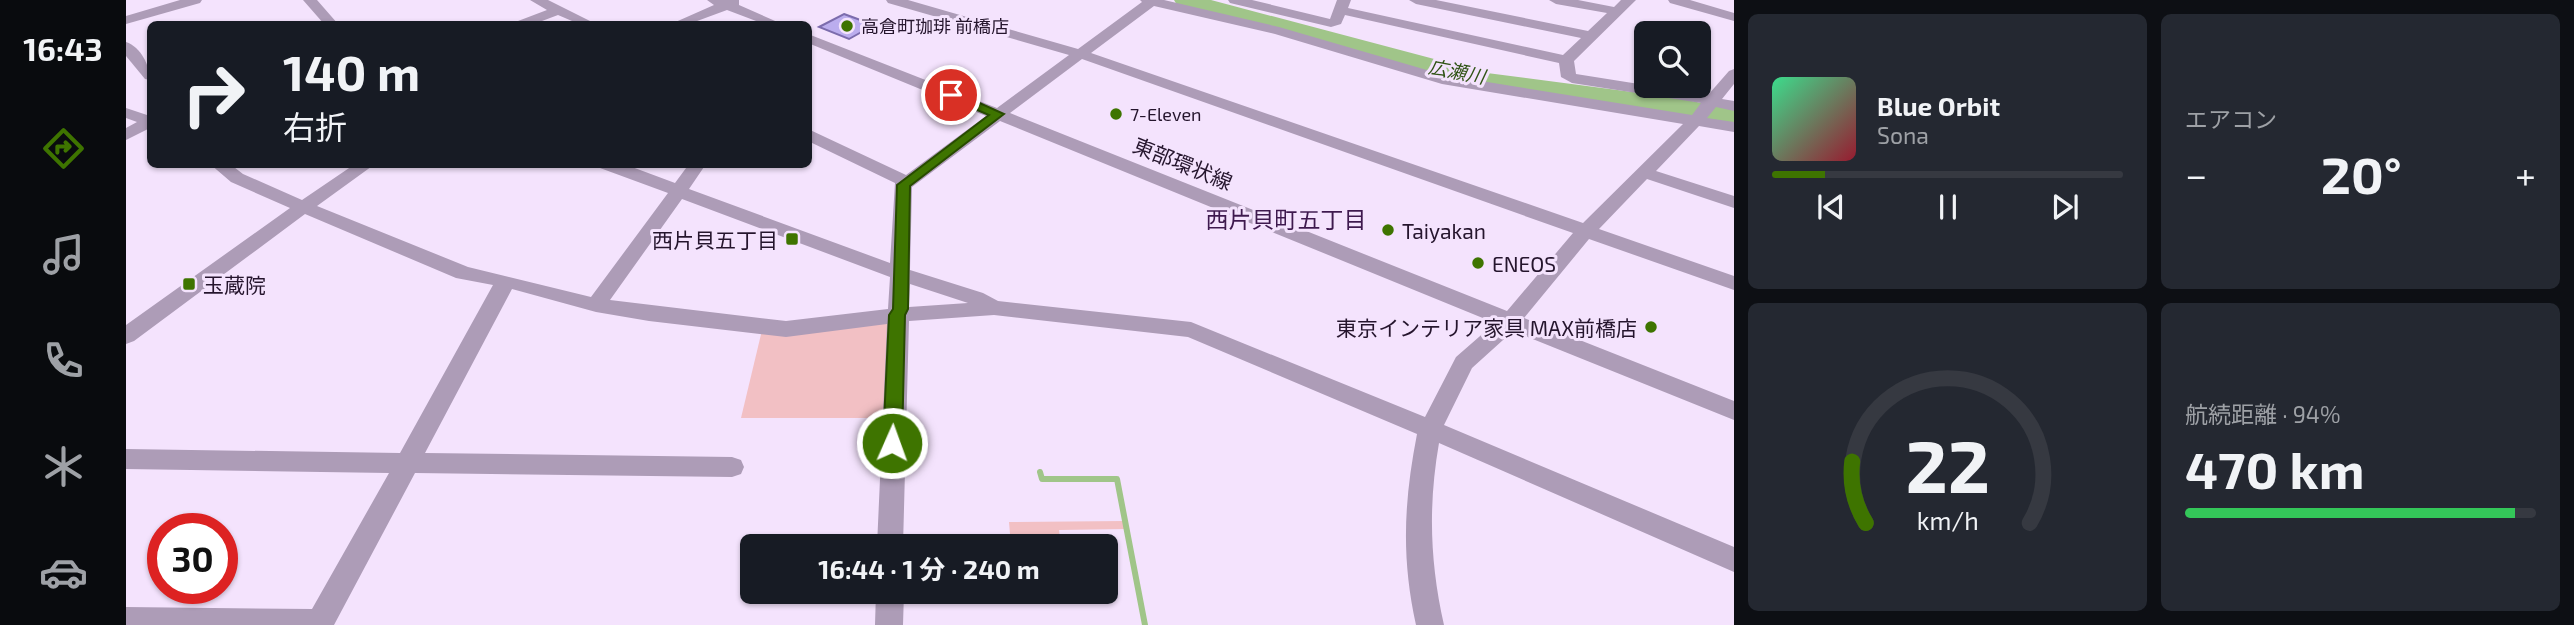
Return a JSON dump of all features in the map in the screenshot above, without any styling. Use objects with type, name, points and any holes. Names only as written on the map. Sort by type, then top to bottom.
[{"type":"street","points":[[126,20],[195,0]]},
{"type":"street","points":[[537,0],[582,21]]},
{"type":"street","points":[[893,0],[1081,54],[1734,283]]},
{"type":"street","points":[[1236,0],[1331,23],[1336,21],[1342,5],[1566,60]]},
{"type":"street","points":[[1416,0],[1591,36]]},
{"type":"street","points":[[1556,0],[1616,11]]},
{"type":"street","points":[[1566,60],[1629,0]]},
{"type":"street","points":[[1675,0],[1734,17]]},
{"type":"street","points":[[314,1],[329,21]]},
{"type":"street","points":[[905,181],[1081,54],[1149,1],[1279,31],[1442,79],[1704,111],[1734,106]]},
{"type":"street","points":[[685,21],[726,2],[768,21]]},
{"type":"street","points":[[530,21],[558,10]]},
{"type":"street","name":"東部環状線","points":[[812,40],[1734,411]]},
{"type":"street","points":[[126,46],[147,72]]},
{"type":"street","points":[[1566,60],[1569,76],[1577,80],[1704,111],[1734,127]]},
{"type":"street","points":[[1430,625],[1420,580],[1418,544],[1422,472],[1430,429],[1464,363],[1489,343],[1511,320],[1586,231],[1704,111],[1734,74]]},
{"type":"street","points":[[126,113],[147,120]]},
{"type":"street","points":[[126,135],[147,123]]},
{"type":"street","points":[[812,136],[905,181]]},
{"type":"street","points":[[223,168],[237,178],[303,207],[463,273],[506,281],[596,305],[649,314],[786,329],[897,315],[994,308],[1191,330],[1734,560]]},
{"type":"street","points":[[126,336],[361,168]]},
{"type":"street","points":[[616,168],[901,274],[976,298],[994,308]]},
{"type":"street","points":[[596,305],[695,168]]},
{"type":"street","points":[[1645,173],[1734,202]]},
{"type":"street","points":[[890,534],[897,315],[901,309],[905,181]]},
{"type":"street","points":[[126,620],[320,624],[506,281]]},
{"type":"street","points":[[126,459],[732,467]]},
{"type":"street","points":[[889,625],[890,604]]},
{"type":"shaded area","points":[[897,315],[893,418],[741,418],[763,326]]},
{"type":"shaded area","points":[[1124,521],[1126,529],[1059,530],[1060,534],[1010,534],[1009,522]]},
{"type":"building","name":"高倉町珈琲 前橋店","points":[[844,14],[874,25],[849,39],[819,27]]},
{"type":"waterway","name":"広瀬川","points":[[1185,0],[1316,33],[1445,71],[1487,80],[1678,106],[1734,118]]},
{"type":"waterway","points":[[1040,472],[1042,479],[1117,479],[1145,625]]},
{"type":"place","name":"高倉町珈琲 前橋店","points":[[847,26]]},
{"type":"place","name":"7-Eleven","points":[[1116,114]]},
{"type":"place","name":"Taiyakan","points":[[1388,230]]},
{"type":"place","name":"西片貝五丁目","points":[[792,239]]},
{"type":"place","name":"ENEOS","points":[[1478,263]]},
{"type":"place","name":"玉蔵院","points":[[189,284]]},
{"type":"place","name":"東京インテリア家具 MAX前橋店","points":[[1651,327]]},
{"type":"district","name":"西片貝町五丁目","points":[[1286,219]]},
{"type":"route","points":[[892,443],[897,315],[901,309],[903,185],[998,114],[951,95]]}]
